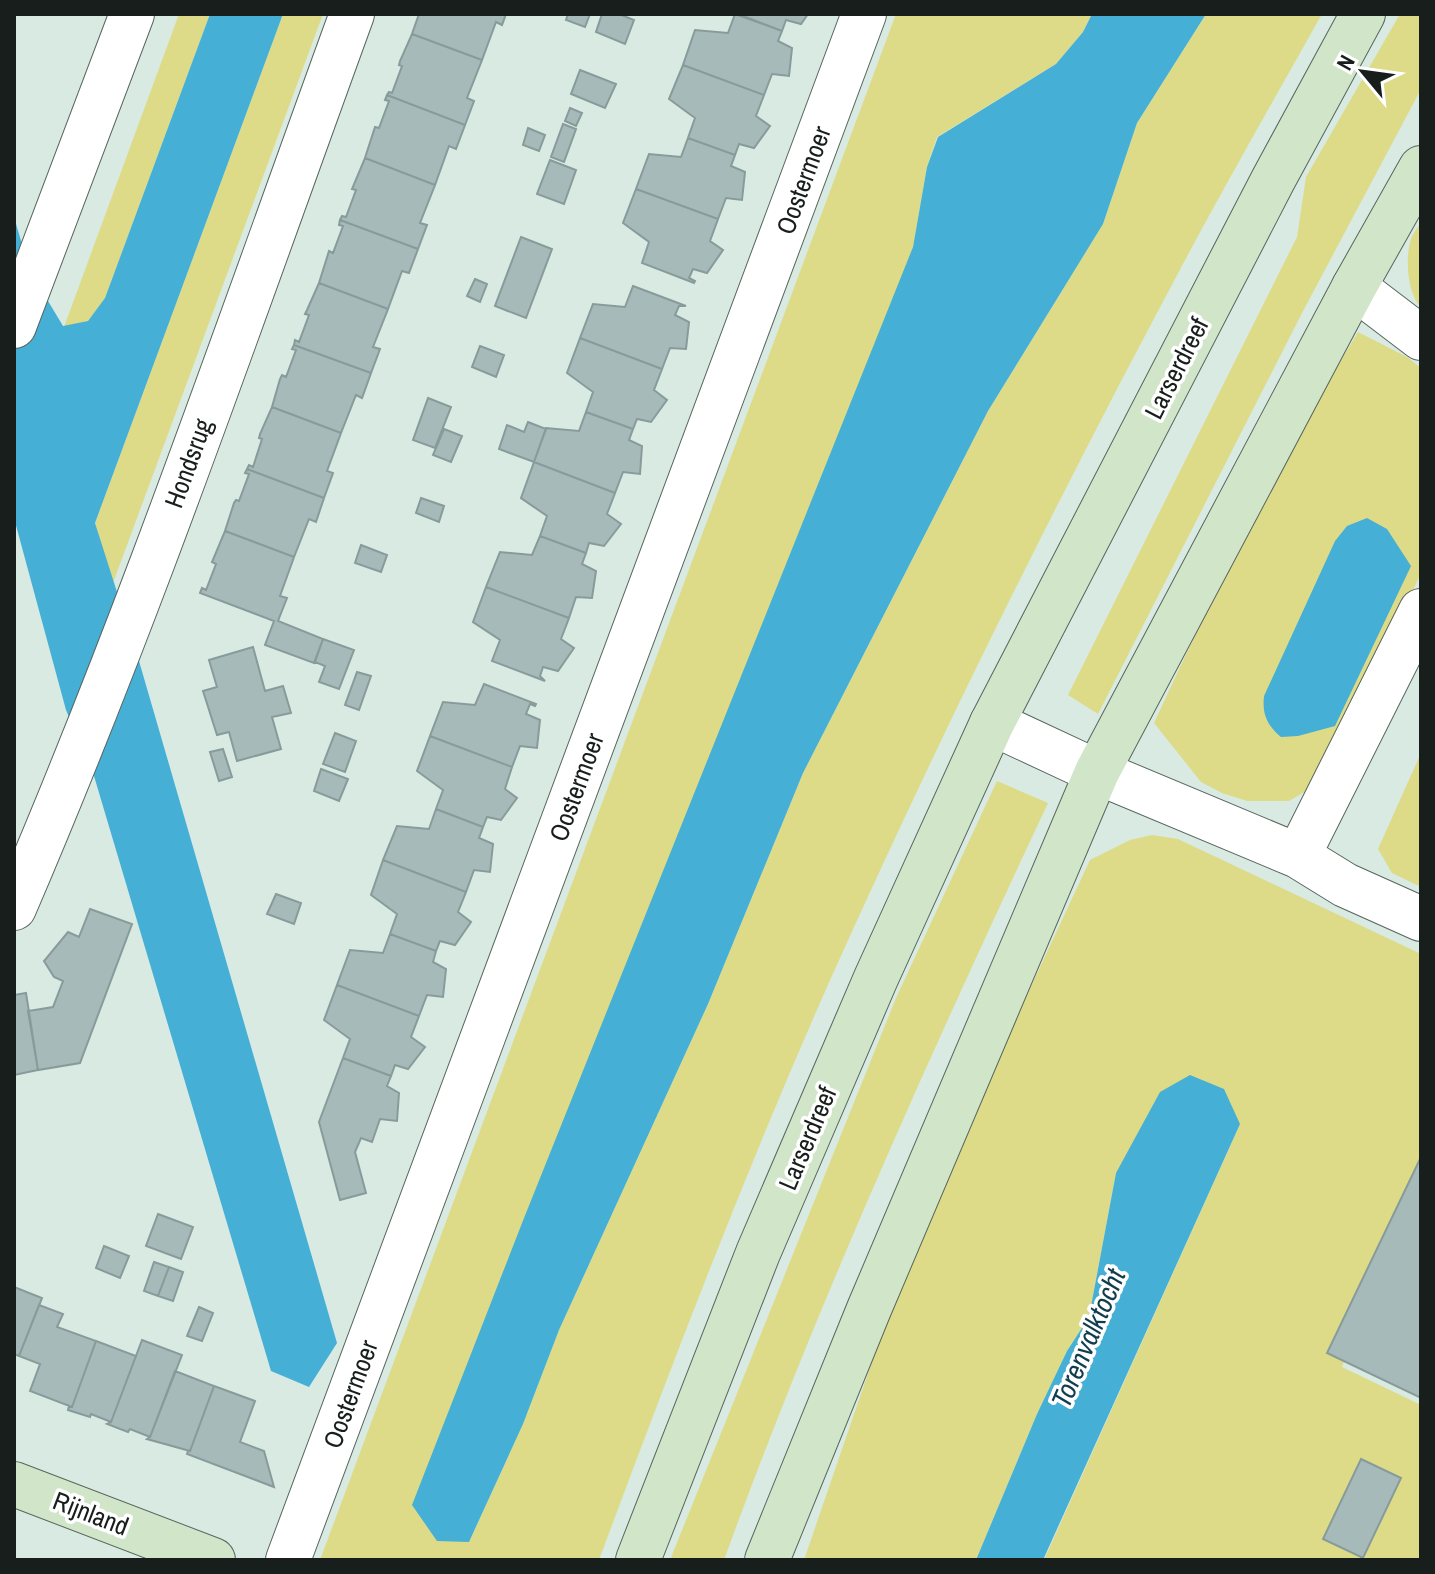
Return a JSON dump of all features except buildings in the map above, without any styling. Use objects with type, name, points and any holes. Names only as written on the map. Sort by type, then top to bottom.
[{"type":"main road","name":"Larserdreef","points":[[638,1560],[758,1253],[870,993],[992,723],[1273,180],[1363,14]]},
{"type":"main road","points":[[767,1560],[875,1294],[1097,772],[1354,287],[1421,168]]},
{"type":"main road","name":"Rijnland","points":[[14,1484],[213,1560]]},
{"type":"street","points":[[14,326],[132,14]]},
{"type":"street","name":"Hondsrug","points":[[14,908],[65,790],[144,585],[352,14]]},
{"type":"street","name":"Oostermoer","points":[[288,1560],[864,14]]},
{"type":"street","points":[[1354,287],[1421,338]]},
{"type":"street","points":[[1298,856],[1421,611]]},
{"type":"street","points":[[992,723],[1097,772],[1298,856],[1345,885],[1421,919]]},
{"type":"shaded area","points":[[179,14],[210,14],[105,298],[88,321],[64,327]]},
{"type":"shaded area","points":[[283,14],[323,14],[113,583],[95,523]]},
{"type":"shaded area","points":[[896,14],[1092,14],[1083,32],[1056,64],[937,137],[927,167],[913,247],[469,1542],[523,1424],[559,1330],[708,1004],[803,773],[988,411],[1103,224],[1137,123],[1206,14],[1322,14],[1137,350],[1046,527],[915,797],[831,978],[739,1194],[599,1560],[320,1560]]},
{"type":"shaded area","points":[[1400,14],[1421,14],[1421,89],[1302,313],[1098,714],[1068,695],[1297,237],[1306,177]]},
{"type":"shaded area","points":[[1421,222],[1421,307],[1410,285],[1408,265],[1411,239]]},
{"type":"shaded area","points":[[1358,332],[1407,357],[1421,368],[1421,573],[1346,736],[1308,790],[1289,801],[1247,801],[1201,782],[1154,723],[1250,524]]},
{"type":"shaded area","points":[[1421,753],[1421,887],[1392,873],[1378,849]]},
{"type":"shaded area","points":[[997,781],[1048,803],[877,1178],[798,1368],[724,1560],[670,1560],[896,998]]},
{"type":"shaded area","points":[[1152,835],[1178,839],[1421,954],[1421,1157],[1342,1367],[1421,1405],[1421,1560],[1044,1560],[1240,1124],[1116,1173],[1089,1317],[1067,1351],[1037,1414],[976,1560],[804,1560],[898,1286],[986,1083],[1090,860],[1130,840]]},
{"type":"water","points":[[210,14],[283,14],[95,523],[139,661],[337,1343],[309,1387],[271,1371],[94,776],[66,710],[14,518],[14,217],[30,271],[63,326],[88,321],[105,298]]},
{"type":"water","points":[[1092,14],[1206,14],[1137,123],[1103,224],[988,411],[803,773],[708,1004],[559,1330],[523,1424],[469,1542],[437,1541],[412,1505],[913,247],[927,167],[938,137],[1056,64],[1083,32]]},
{"type":"water","points":[[1367,518],[1387,529],[1411,566],[1335,726],[1298,736],[1281,737],[1266,719],[1264,696],[1335,541],[1347,526]]},
{"type":"water","name":"Torenvalktocht","points":[[1190,1075],[1224,1089],[1240,1124],[1043,1560],[976,1560],[1037,1414],[1067,1351],[1089,1317],[1116,1173],[1160,1092]]}]
